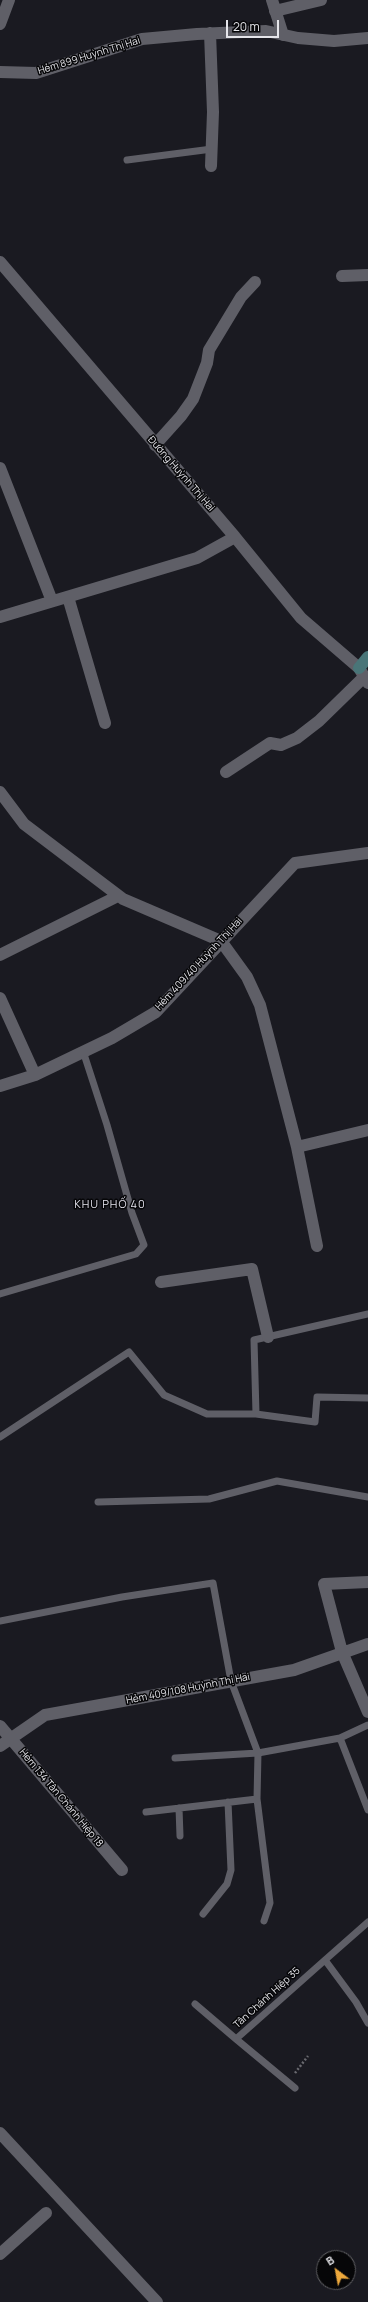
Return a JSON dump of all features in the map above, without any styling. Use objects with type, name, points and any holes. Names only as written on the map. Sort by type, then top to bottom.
[{"type":"street","points":[[0,24],[8,0]]},
{"type":"street","points":[[283,35],[273,5],[321,0]]},
{"type":"street","name":"Hẻm 899 Huỳnh Thị Hai","points":[[0,72],[36,73],[142,39],[210,33],[266,31],[283,35],[334,41],[368,38]]},
{"type":"street","points":[[210,33],[211,166]]},
{"type":"street","name":"Đường Huỳnh Thị Hai","points":[[0,262],[235,537],[301,618],[364,676]]},
{"type":"street","points":[[342,276],[368,275]]},
{"type":"street","points":[[155,444],[181,416],[193,399],[207,363],[209,350],[241,297],[255,282]]},
{"type":"street","points":[[0,468],[52,601]]},
{"type":"street","points":[[0,617],[197,558],[235,537]]},
{"type":"street","points":[[68,597],[105,723]]},
{"type":"street","points":[[226,772],[270,743],[281,744],[297,738],[319,721],[364,676],[368,657]]},
{"type":"street","points":[[0,792],[24,824],[118,896],[221,941],[247,977],[260,1005],[297,1147],[317,1246]]},
{"type":"street","name":"Hẻm 409/40 Huỳnh Thị Hai","points":[[0,1086],[35,1075],[156,1012],[295,862],[368,853]]},
{"type":"street","points":[[0,955],[118,896]]},
{"type":"street","points":[[0,998],[35,1075]]},
{"type":"street","points":[[297,1147],[368,1130]]},
{"type":"street","points":[[161,1282],[252,1269],[268,1337]]},
{"type":"street","points":[[368,1582],[324,1584],[342,1652],[368,1712]]},
{"type":"street","name":"Hẻm 409/108 Huỳnh Thị Hai","points":[[0,1746],[45,1715],[294,1670],[368,1644]]},
{"type":"street","name":"Hẻm 134 Tân Chánh Hiệp 18","points":[[0,1726],[11,1737],[122,1870]]},
{"type":"street","points":[[0,2135],[157,2302]]},
{"type":"street","points":[[0,2254],[46,2213]]},
{"type":"lane","points":[[127,160],[212,149]]},
{"type":"lane","points":[[0,1294],[136,1254],[144,1245],[132,1213],[107,1124],[83,1051]]},
{"type":"lane","points":[[256,1414],[254,1340],[368,1314]]},
{"type":"lane","points":[[0,1437],[129,1352],[164,1395],[207,1414],[256,1414],[314,1422],[316,1397],[368,1398]]},
{"type":"lane","points":[[98,1502],[209,1499],[277,1481],[368,1497]]},
{"type":"lane","points":[[0,1621],[122,1597],[213,1583],[231,1681],[258,1753],[257,1799],[270,1903],[264,1921]]},
{"type":"lane","points":[[175,1758],[258,1753],[340,1738],[368,1725]]},
{"type":"lane","points":[[340,1738],[368,1810]]},
{"type":"lane","points":[[146,1812],[257,1799]]},
{"type":"lane","points":[[203,1914],[227,1884],[231,1870],[228,1802]]},
{"type":"lane","points":[[179,1808],[180,1836]]},
{"type":"lane","name":"Tân Chánh Hiệp 35","points":[[295,2088],[289,2079],[236,2039],[368,1922]]},
{"type":"lane","points":[[325,1960],[356,2002],[368,2023]]},
{"type":"lane","points":[[195,2004],[236,2039]]},
{"type":"path","points":[[289,2079],[308,2056]]},
{"type":"district","name":"KHU PHỐ 40","points":[[110,1205]]}]
